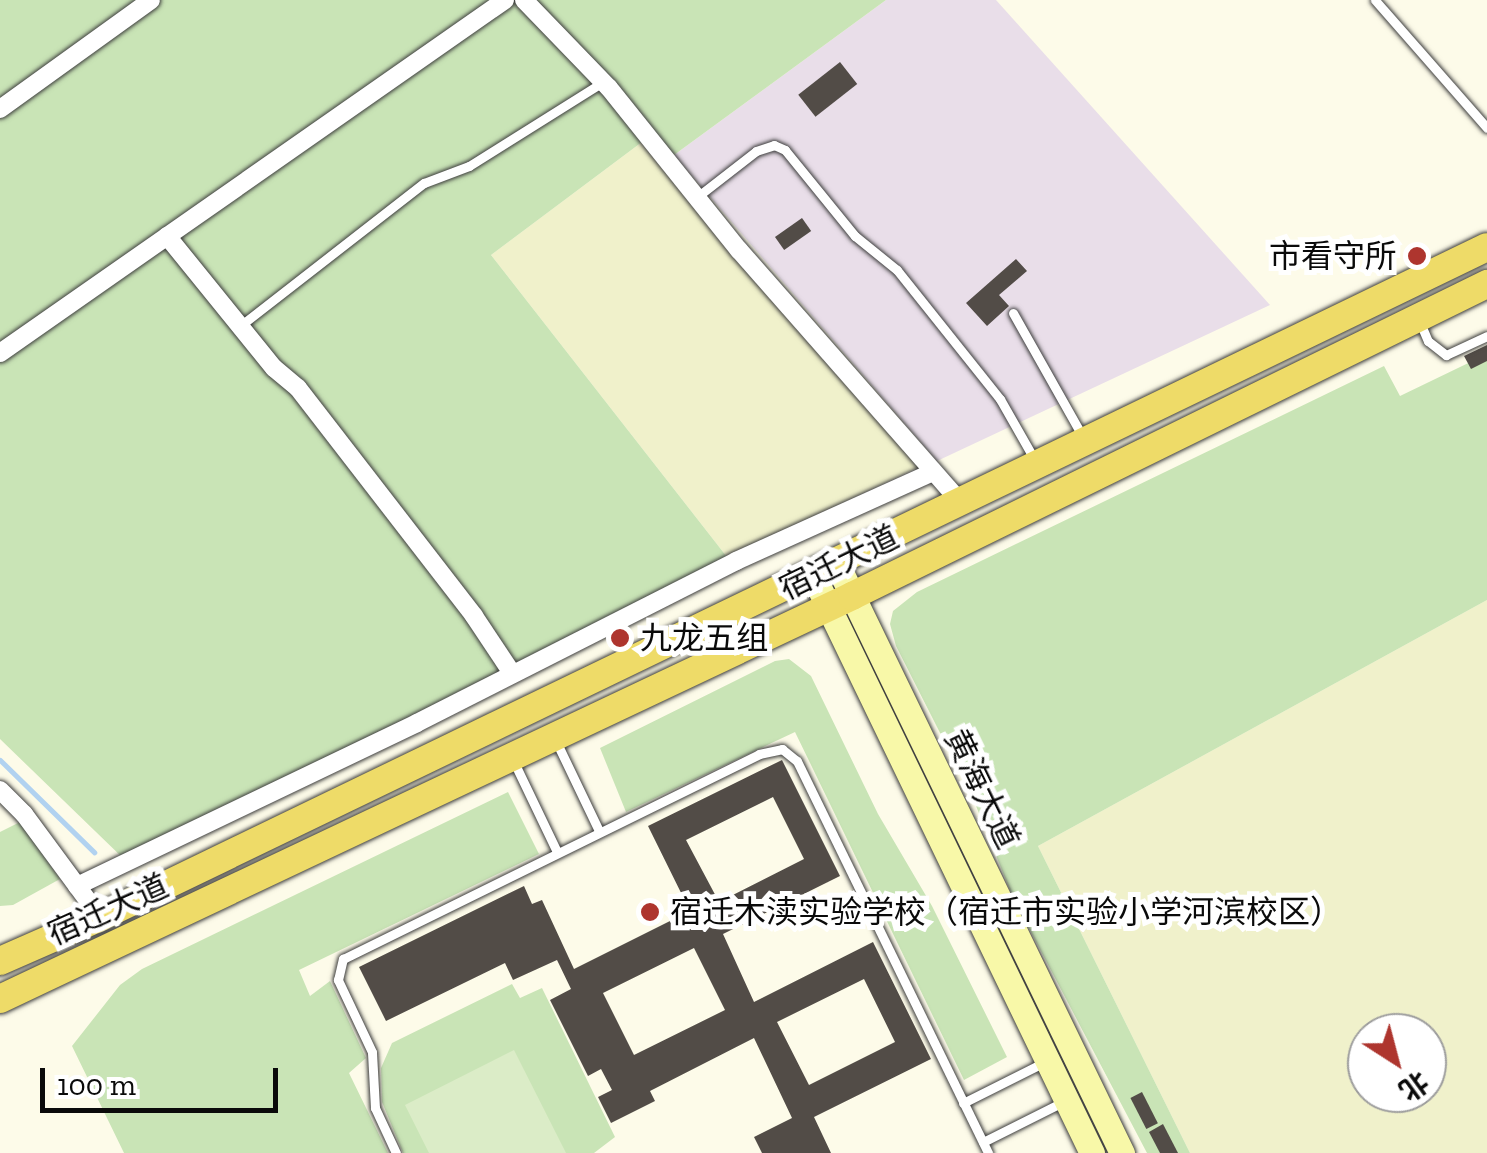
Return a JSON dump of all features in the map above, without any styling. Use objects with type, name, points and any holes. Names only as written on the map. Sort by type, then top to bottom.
[{"type":"main road","name":"宿迁大道","points":[[0,961],[100,917],[1487,247]]},
{"type":"main road","name":"宿迁大道","points":[[0,999],[840,601],[1487,284]]},
{"type":"main road","name":"黄海大道","points":[[824,568],[1122,1153]]},
{"type":"main road","name":"黄海大道","points":[[840,601],[1092,1153]]},
{"type":"street","points":[[0,108],[151,0]]},
{"type":"street","points":[[0,353],[506,0]]},
{"type":"street","points":[[524,0],[603,82],[960,502]]},
{"type":"street","points":[[166,236],[274,368],[298,388],[474,616],[512,673]]},
{"type":"street","points":[[77,886],[417,724],[736,560],[933,472]]},
{"type":"street","points":[[0,790],[24,814],[100,917]]},
{"type":"lane","points":[[1375,0],[1487,128]]},
{"type":"lane","points":[[240,326],[424,183],[484,157],[603,82]]},
{"type":"lane","points":[[697,197],[756,151],[774,145],[785,150],[855,236],[909,284],[1000,399],[1038,465]]},
{"type":"lane","points":[[1012,313],[1086,442]]},
{"type":"lane","points":[[1418,318],[1428,342],[1446,355],[1487,336]]},
{"type":"lane","points":[[554,738],[599,831]]},
{"type":"lane","points":[[396,1153],[374,1108],[372,1052],[338,980],[337,969],[354,950],[758,754],[782,748],[791,752],[988,1153]]},
{"type":"lane","points":[[512,758],[557,852]]},
{"type":"lane","points":[[964,1102],[1047,1061]]},
{"type":"lane","points":[[982,1142],[1066,1100]]},
{"type":"shaded area","points":[[886,0],[996,0],[1270,305],[937,461],[674,155]]},
{"type":"green space","points":[[0,0],[886,0],[674,155],[642,142],[491,255],[727,557],[127,862],[0,739]]},
{"type":"green space","points":[[642,142],[919,467],[727,557],[491,255]]},
{"type":"green space","points":[[1487,354],[1487,600],[1038,846],[1190,1153],[1147,1153],[1014,900],[972,796],[896,646],[890,624],[893,611],[917,592],[1384,366],[1400,396]]},
{"type":"green space","points":[[1487,600],[1487,1153],[1190,1153],[1038,846]]},
{"type":"green space","points":[[789,659],[811,676],[878,814],[932,906],[1007,1057],[964,1080],[795,732],[626,812],[600,748],[775,661]]},
{"type":"green space","points":[[508,792],[539,854],[299,970],[310,996],[330,981],[366,1058],[349,1073],[388,1153],[124,1153],[72,1046],[120,985],[142,969]]},
{"type":"green space","points":[[20,822],[60,879],[13,905],[0,906],[0,832]]},
{"type":"green space","points":[[512,984],[520,998],[542,988],[615,1137],[594,1153],[403,1153],[382,1102],[381,1068],[392,1043]]},
{"type":"green space","points":[[514,1050],[566,1153],[429,1153],[405,1105]]},
{"type":"building","points":[[840,62],[857,84],[815,117],[798,95]]},
{"type":"building","points":[[802,218],[811,231],[784,250],[775,237]]},
{"type":"building","points":[[1016,259],[1027,271],[999,295],[1009,306],[987,326],[966,303]]},
{"type":"building","points":[[1487,345],[1487,361],[1471,369],[1464,356]]},
{"type":"building","points":[[782,760],[840,876],[723,934],[754,1002],[873,942],[931,1059],[814,1117],[831,1153],[762,1153],[754,1137],[792,1118],[754,1038],[650,1091],[655,1101],[611,1123],[598,1097],[612,1090],[601,1069],[588,1076],[550,1000],[571,989],[557,960],[513,980],[505,963],[386,1021],[359,967],[524,886],[532,904],[542,900],[574,969],[690,911],[648,826]],"holes":[[[773,797],[804,859],[719,902],[686,840]],[[694,948],[725,1010],[634,1055],[603,993]],[[864,979],[895,1042],[809,1085],[777,1022]]]},
{"type":"building","points":[[1142,1092],[1158,1123],[1146,1129],[1130,1098]]},
{"type":"building","points":[[1163,1124],[1178,1153],[1160,1153],[1149,1132]]},
{"type":"waterway","points":[[0,760],[94,852]]},
{"type":"place","name":"市看守所","points":[[1417,256]]},
{"type":"place","name":"九龙五组","points":[[620,638]]},
{"type":"place","name":"宿迁木渎实验学校（宿迁市实验小学河滨校区）","points":[[650,912]]}]
